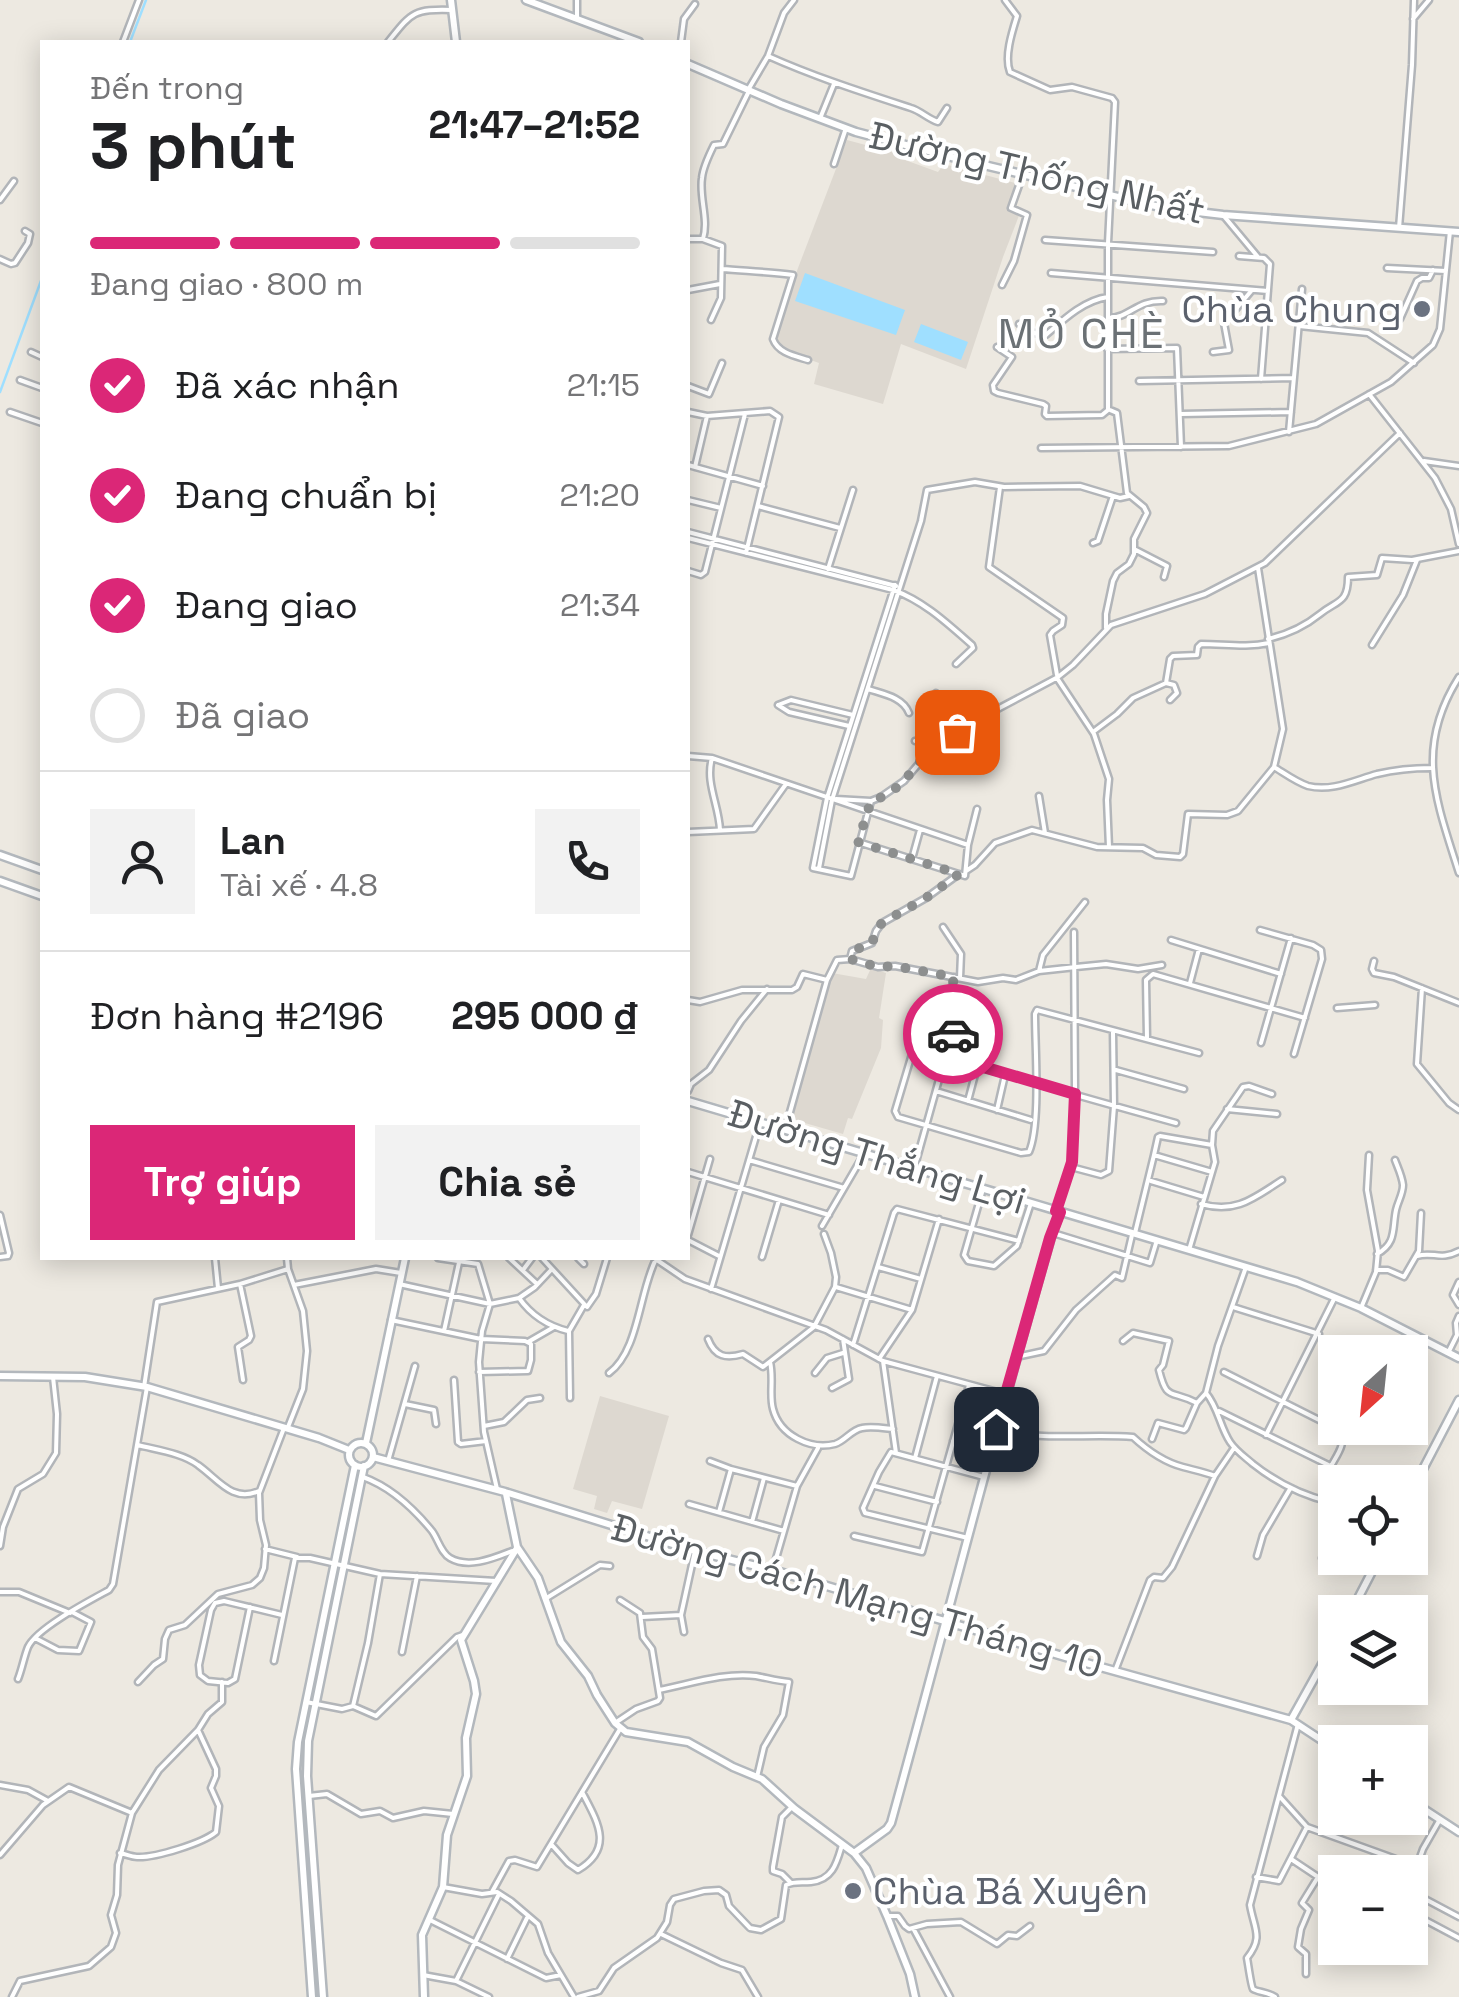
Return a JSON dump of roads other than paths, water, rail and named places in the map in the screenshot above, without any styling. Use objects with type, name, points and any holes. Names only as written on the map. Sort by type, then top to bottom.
[{"type":"street","points":[[124,40],[139,0]]},
{"type":"street","points":[[452,0],[456,40]]},
{"type":"street","points":[[526,0],[624,40]]},
{"type":"street","points":[[577,19],[578,0]]},
{"type":"street","points":[[704,239],[704,170],[714,145],[722,144],[794,0]]},
{"type":"street","points":[[1004,0],[1017,18],[1007,67],[1010,72],[1046,89],[1072,87],[1114,99],[1108,244],[1108,410]]},
{"type":"street","points":[[1398,228],[1414,0]]},
{"type":"street","points":[[1413,18],[1429,0]]},
{"type":"street","points":[[681,40],[684,19],[695,4]]},
{"type":"street","points":[[390,40],[417,12],[452,10]]},
{"type":"street","points":[[768,56],[834,84],[916,109],[936,122],[948,108]]},
{"type":"street","name":"Đường Thống Nhất","points":[[690,65],[846,128],[1164,208],[1455,231]]},
{"type":"street","points":[[820,119],[834,84]]},
{"type":"street","points":[[834,164],[846,128]]},
{"type":"street","points":[[1002,285],[1014,260],[1026,215],[1011,208],[1023,174]]},
{"type":"street","points":[[0,200],[14,181]]},
{"type":"street","points":[[1222,215],[1258,257]]},
{"type":"street","points":[[0,259],[15,263],[30,240],[25,231]]},
{"type":"street","points":[[1041,448],[1122,451],[1229,446],[1316,424],[1373,399],[1433,345],[1440,329],[1455,231]]},
{"type":"street","points":[[690,239],[722,246],[720,302],[711,320]]},
{"type":"street","points":[[1045,240],[1214,252]]},
{"type":"street","points":[[1239,256],[1270,262],[1261,379]]},
{"type":"street","points":[[1387,268],[1446,271]]},
{"type":"street","points":[[722,269],[793,275],[773,339],[782,350],[808,360]]},
{"type":"street","points":[[1400,319],[1418,281],[1430,278],[1433,270]]},
{"type":"street","points":[[1051,273],[1268,291]]},
{"type":"street","points":[[690,290],[720,284]]},
{"type":"street","points":[[1289,432],[1302,288]]},
{"type":"street","points":[[1213,352],[1229,350],[1224,323],[1252,290]]},
{"type":"street","points":[[1019,324],[1028,332],[1046,335],[1072,314],[1108,297]]},
{"type":"street","points":[[1108,318],[1116,318],[1148,301],[1163,302]]},
{"type":"street","points":[[1299,326],[1368,334],[1414,363]]},
{"type":"street","points":[[1108,349],[1174,346],[1178,350],[1181,447]]},
{"type":"street","points":[[997,347],[1012,357],[994,386],[998,394],[1043,404],[1047,416],[1102,415],[1108,410]]},
{"type":"street","points":[[31,352],[40,355]]},
{"type":"street","points":[[690,387],[709,394],[722,363]]},
{"type":"street","points":[[1139,381],[1294,378]]},
{"type":"street","points":[[20,380],[40,387]]},
{"type":"street","points":[[1166,684],[1171,657],[1197,654],[1201,644],[1248,648],[1294,631],[1340,602],[1348,590],[1348,577],[1377,575],[1382,558],[1417,560],[1459,548],[1451,509],[1435,478],[1373,399]]},
{"type":"street","points":[[1106,628],[1113,580],[1129,564],[1134,538],[1147,513],[1126,489],[1117,413],[1108,410]]},
{"type":"street","points":[[690,412],[708,416],[770,411],[779,416],[747,550]]},
{"type":"street","points":[[10,412],[40,422]]},
{"type":"street","points":[[1180,414],[1291,412]]},
{"type":"street","points":[[690,572],[701,575],[706,572],[745,414]]},
{"type":"street","points":[[695,468],[708,416]]},
{"type":"street","points":[[915,741],[937,739],[1058,677],[1106,628],[1205,594],[1258,568],[1400,434]]},
{"type":"street","points":[[1423,462],[1459,466]]},
{"type":"street","points":[[690,467],[762,486]]},
{"type":"street","points":[[871,801],[851,876],[816,869],[829,799],[921,522],[926,490],[975,482],[1000,487],[1080,486],[1122,498],[1129,496]]},
{"type":"street","points":[[1000,487],[989,567],[1062,618],[1062,625],[1050,635],[1058,677],[1092,732],[1109,779],[1109,847]]},
{"type":"street","points":[[828,571],[853,490]]},
{"type":"street","points":[[1093,544],[1098,541],[1113,496]]},
{"type":"street","points":[[690,500],[721,508]]},
{"type":"street","points":[[758,506],[840,528]]},
{"type":"street","points":[[690,535],[896,588],[972,645],[956,664]]},
{"type":"street","points":[[1134,549],[1167,566],[1164,577]]},
{"type":"street","points":[[1372,644],[1403,595],[1417,560]]},
{"type":"street","points":[[966,871],[1000,840],[1027,831],[1091,846],[1143,848],[1156,855],[1182,856],[1188,814],[1228,815],[1238,811],[1274,766],[1283,729],[1258,568]]},
{"type":"street","points":[[855,716],[867,689],[896,588]]},
{"type":"street","points":[[1459,678],[1440,712],[1431,768],[1459,873]]},
{"type":"street","points":[[1092,732],[1118,714],[1129,700],[1166,684],[1174,685],[1177,693],[1170,700]]},
{"type":"street","points":[[867,689],[896,698],[909,713]]},
{"type":"street","points":[[936,693],[943,712],[930,720],[937,739]]},
{"type":"street","points":[[852,727],[789,712],[778,705],[791,700],[855,716]]},
{"type":"street","points":[[829,799],[881,798],[904,782],[937,739]]},
{"type":"street","points":[[690,756],[712,758],[968,845]]},
{"type":"street","points":[[712,758],[708,775],[720,830]]},
{"type":"street","points":[[1274,766],[1301,783],[1316,787],[1340,786],[1412,768],[1431,768]]},
{"type":"street","points":[[690,832],[757,828],[786,784]]},
{"type":"street","points":[[1039,796],[1046,833]]},
{"type":"street","points":[[858,842],[965,876],[977,809]]},
{"type":"street","points":[[912,859],[920,830]]},
{"type":"street","points":[[0,855],[40,869]]},
{"type":"street","points":[[850,959],[854,950],[872,944],[882,923],[959,874]]},
{"type":"street","points":[[0,881],[40,895]]},
{"type":"street","points":[[1039,971],[1044,955],[1085,902]]},
{"type":"street","points":[[943,927],[959,950],[947,1017],[958,1048],[953,1058]]},
{"type":"street","points":[[1260,930],[1321,950],[1294,1054]]},
{"type":"street","points":[[854,1853],[891,1823],[1070,1167],[1075,1094],[1074,932]]},
{"type":"street","points":[[1261,1043],[1291,938]]},
{"type":"street","points":[[1171,940],[1281,974]]},
{"type":"street","points":[[1190,984],[1199,949]]},
{"type":"street","points":[[785,1130],[837,960],[978,982],[1016,980],[1039,971],[1106,964],[1138,969],[1162,965]]},
{"type":"street","points":[[1374,961],[1374,973],[1459,1003]]},
{"type":"street","points":[[690,1000],[700,1002],[737,991],[795,989],[803,974],[828,980]]},
{"type":"street","points":[[1148,1040],[1146,980],[1152,974],[1305,1018]]},
{"type":"street","points":[[1422,988],[1418,1064],[1459,1110]]},
{"type":"street","points":[[690,1086],[709,1070],[767,989]]},
{"type":"street","points":[[1337,1008],[1375,1005]]},
{"type":"street","points":[[1176,1124],[1075,1094],[1035,1083],[977,1066],[953,1058],[920,1050],[915,1050],[895,1111],[898,1117],[1025,1154],[1032,1146],[1035,1083],[1035,1014],[1037,1010],[1199,1053]]},
{"type":"street","points":[[1070,1167],[1101,1176],[1110,1171],[1114,1030]]},
{"type":"street","points":[[914,1168],[945,1056]]},
{"type":"street","points":[[968,1101],[977,1066]]},
{"type":"street","points":[[1114,1070],[1184,1088]]},
{"type":"street","points":[[998,1110],[1006,1074]]},
{"type":"street","points":[[1189,1250],[1216,1159],[1213,1130],[1246,1086],[1272,1094]]},
{"type":"street","points":[[936,1091],[1034,1121]]},
{"type":"street","name":"Đường Thắng Lợi","points":[[690,1102],[1297,1282],[1361,1308],[1459,1358]]},
{"type":"street","points":[[1227,1109],[1277,1114]]},
{"type":"street","points":[[711,1288],[760,1123]]},
{"type":"street","points":[[1016,1357],[1044,1351],[1076,1310],[1115,1275],[1122,1278],[1158,1137],[1212,1145]]},
{"type":"street","points":[[822,1226],[864,1154]]},
{"type":"street","points":[[1361,1308],[1378,1254],[1367,1190],[1369,1155]]},
{"type":"street","points":[[1154,1156],[1212,1172]]},
{"type":"street","points":[[690,1230],[710,1159]]},
{"type":"street","points":[[749,1160],[844,1188]]},
{"type":"street","points":[[1378,1254],[1394,1238],[1396,1209],[1403,1189],[1394,1160]]},
{"type":"street","points":[[690,1173],[829,1215]]},
{"type":"street","points":[[1148,1180],[1204,1197]]},
{"type":"street","points":[[1201,1204],[1220,1208],[1243,1204],[1282,1180]]},
{"type":"street","points":[[984,1189],[964,1258],[968,1261],[997,1265],[1014,1250],[1031,1203]]},
{"type":"street","points":[[762,1257],[778,1200]]},
{"type":"street","points":[[853,1345],[897,1209],[1018,1241]]},
{"type":"street","points":[[1376,1270],[1404,1277],[1420,1248],[1421,1214]]},
{"type":"street","points":[[0,1216],[10,1253],[0,1257]]},
{"type":"street","points":[[896,1454],[881,1360],[912,1310],[939,1218]]},
{"type":"street","points":[[1052,1232],[1150,1264],[1157,1240]]},
{"type":"street","points":[[708,1339],[722,1356],[743,1354],[763,1367],[814,1327],[835,1287],[836,1277],[824,1234]]},
{"type":"street","points":[[690,1239],[720,1257]]},
{"type":"street","points":[[1416,1256],[1447,1257],[1459,1251]]},
{"type":"street","points":[[215,1260],[218,1288]]},
{"type":"street","points":[[138,1682],[164,1658],[164,1639],[169,1630],[186,1625],[218,1594],[256,1584],[263,1571],[265,1550],[259,1491],[304,1389],[304,1319],[288,1260]]},
{"type":"street","points":[[366,1443],[405,1260]]},
{"type":"street","points":[[444,1331],[460,1260],[478,1264],[490,1304],[481,1339],[479,1372],[486,1441],[517,1548],[536,1573],[560,1642],[586,1672],[601,1703],[626,1732],[688,1742],[757,1777],[854,1853],[866,1868],[887,1916],[916,1997]]},
{"type":"street","points":[[511,1260],[538,1284]]},
{"type":"street","points":[[522,1271],[530,1260]]},
{"type":"street","points":[[544,1260],[589,1306],[606,1260]]},
{"type":"street","points":[[580,1260],[584,1264]]},
{"type":"street","points":[[609,1374],[625,1354],[654,1260]]},
{"type":"street","points":[[658,1260],[679,1276],[843,1339],[881,1360],[1005,1394]]},
{"type":"street","points":[[877,1266],[922,1280]]},
{"type":"street","points":[[1152,1439],[1158,1423],[1185,1430],[1196,1403],[1206,1393],[1246,1267]]},
{"type":"street","points":[[399,1284],[490,1304],[519,1298],[552,1268]]},
{"type":"street","points":[[18,1679],[34,1638],[113,1584],[158,1302],[288,1269]]},
{"type":"street","points":[[294,1285],[376,1269],[402,1273]]},
{"type":"street","points":[[1459,1282],[1452,1295],[1459,1305]]},
{"type":"street","points":[[240,1284],[251,1336],[238,1347],[243,1380]]},
{"type":"street","points":[[835,1287],[912,1310]]},
{"type":"street","points":[[1266,1435],[1336,1297]]},
{"type":"street","points":[[519,1298],[532,1313],[554,1327],[570,1331]]},
{"type":"street","points":[[570,1398],[570,1331],[584,1305]]},
{"type":"street","points":[[1233,1307],[1319,1334]]},
{"type":"street","points":[[1448,1353],[1457,1335],[1459,1316]]},
{"type":"street","points":[[391,1320],[481,1339],[528,1342],[554,1327]]},
{"type":"street","points":[[1122,1341],[1133,1334],[1169,1340],[1160,1370],[1164,1389],[1196,1403]]},
{"type":"street","points":[[832,1388],[849,1379],[843,1339]]},
{"type":"street","points":[[479,1372],[528,1372],[528,1342]]},
{"type":"street","points":[[815,1372],[827,1358],[843,1352]]},
{"type":"street","points":[[770,1362],[773,1410],[778,1420],[785,1430],[818,1448],[838,1443],[858,1428],[893,1429]]},
{"type":"street","points":[[388,1461],[416,1366]]},
{"type":"street","points":[[1224,1372],[1339,1430],[1343,1442],[1332,1465]]},
{"type":"street","points":[[0,1376],[85,1377],[145,1387],[350,1450]]},
{"type":"street","points":[[915,1458],[937,1376]]},
{"type":"street","points":[[0,1546],[2,1527],[18,1489],[43,1474],[56,1452],[58,1414],[53,1377]]},
{"type":"street","points":[[454,1380],[458,1442],[486,1441]]},
{"type":"street","points":[[854,1536],[920,1553],[924,1550],[969,1385]]},
{"type":"street","points":[[1206,1393],[1234,1448],[1275,1482],[1318,1499]]},
{"type":"street","points":[[484,1426],[504,1422],[527,1400],[540,1398]]},
{"type":"street","points":[[1425,1465],[1459,1400]]},
{"type":"street","points":[[405,1404],[434,1410],[436,1424]]},
{"type":"street","points":[[1216,1410],[1324,1465]]},
{"type":"street","points":[[996,1429],[1056,1437],[1133,1437],[1149,1451],[1176,1465],[1214,1476]]},
{"type":"street","points":[[953,1441],[990,1452]]},
{"type":"street","points":[[312,1997],[298,1812],[298,1742],[354,1465],[349,1458],[350,1450],[356,1444],[366,1443]]},
{"type":"street","points":[[324,1997],[308,1741],[364,1466],[373,1458],[366,1443]]},
{"type":"street","points":[[138,1444],[198,1465],[230,1491],[246,1495],[259,1491]]},
{"type":"street","points":[[773,1570],[797,1486],[818,1448]]},
{"type":"street","points":[[1115,1671],[1150,1580],[1163,1578],[1174,1563],[1214,1476],[1234,1448]]},
{"type":"street","points":[[968,1538],[864,1512],[863,1508],[892,1452],[984,1477]]},
{"type":"street","name":"Đường Cách Mạng Tháng 10","points":[[373,1458],[501,1491],[695,1551],[773,1570],[1294,1722],[1318,1738]]},
{"type":"street","points":[[710,1461],[797,1486]]},
{"type":"street","points":[[354,1465],[364,1466]]},
{"type":"street","points":[[719,1513],[731,1469]]},
{"type":"street","points":[[362,1477],[380,1484],[407,1505],[451,1558],[489,1561],[517,1548]]},
{"type":"street","points":[[752,1522],[764,1478]]},
{"type":"street","points":[[874,1486],[937,1502]]},
{"type":"street","points":[[1257,1556],[1263,1535],[1290,1488]]},
{"type":"street","points":[[689,1504],[784,1531]]},
{"type":"street","points":[[424,1997],[422,1934],[442,1886],[447,1835],[466,1776],[466,1738],[476,1694],[463,1635],[517,1548]]},
{"type":"street","points":[[265,1550],[380,1574],[496,1581]]},
{"type":"street","points":[[684,1632],[682,1614],[695,1551]]},
{"type":"street","points":[[274,1661],[292,1561],[297,1557]]},
{"type":"street","points":[[545,1598],[600,1565],[610,1566]]},
{"type":"street","points":[[353,1706],[380,1574]]},
{"type":"street","points":[[402,1652],[417,1576]]},
{"type":"street","points":[[0,1592],[19,1592],[91,1622],[79,1652],[58,1650],[34,1638]]},
{"type":"street","points":[[250,1607],[235,1678],[228,1683],[208,1681],[200,1674],[199,1665],[210,1610],[215,1603],[224,1600],[282,1615]]},
{"type":"street","points":[[456,1981],[509,1861],[535,1868],[618,1726],[636,1709],[658,1701],[652,1649],[643,1637],[641,1616],[637,1609],[620,1600]]},
{"type":"street","points":[[641,1616],[682,1614]]},
{"type":"street","points":[[306,1702],[342,1709],[353,1706],[376,1716],[463,1635]]},
{"type":"street","points":[[1275,1997],[1252,1987],[1247,1958],[1256,1946],[1256,1928],[1250,1905],[1294,1722],[1318,1675]]},
{"type":"street","points":[[659,1690],[736,1676],[789,1682],[783,1715],[764,1748],[757,1777]]},
{"type":"street","points":[[12,1997],[20,1981],[88,1966],[111,1947],[116,1933],[111,1913],[117,1895],[120,1853],[132,1813],[159,1770],[223,1700],[222,1682]]},
{"type":"street","points":[[120,1853],[140,1858],[214,1836],[219,1806],[210,1788],[216,1770],[198,1730]]},
{"type":"street","points":[[0,1785],[28,1790],[48,1801]]},
{"type":"street","points":[[0,1855],[48,1801],[72,1788],[132,1813]]},
{"type":"street","points":[[551,1844],[578,1870],[597,1854],[600,1845],[596,1821],[582,1792]]},
{"type":"street","points":[[309,1796],[328,1794],[361,1814],[380,1811],[392,1818],[424,1811],[453,1814]]},
{"type":"street","points":[[1279,1795],[1308,1827],[1386,1855]]},
{"type":"street","points":[[793,1807],[782,1816],[773,1870],[790,1882],[818,1881],[830,1875],[842,1844]]},
{"type":"street","points":[[298,1812],[310,1811]]},
{"type":"street","points":[[1428,1812],[1459,1832]]},
{"type":"street","points":[[1422,1855],[1440,1820]]},
{"type":"street","points":[[1256,1877],[1279,1881],[1308,1827]]},
{"type":"street","points":[[1291,1859],[1318,1876],[1302,1903],[1310,1910],[1300,1930],[1298,1947],[1306,1954],[1306,1974]]},
{"type":"street","points":[[442,1886],[496,1893],[528,1916],[539,1926],[544,1946],[574,1996],[599,1991],[612,1970],[654,1941],[674,1899],[716,1890],[724,1893],[729,1906],[750,1928],[761,1930],[781,1919],[784,1890],[790,1882]]},
{"type":"street","points":[[304,1884],[315,1884]]},
{"type":"street","points":[[1428,1899],[1459,1917]]},
{"type":"street","points":[[507,1958],[528,1916]]},
{"type":"street","points":[[887,1916],[898,1916],[905,1926],[913,1928],[961,1922],[998,1944],[1009,1934],[1017,1936],[1030,1926]]},
{"type":"street","points":[[429,1919],[546,1978],[561,1974]]},
{"type":"street","points":[[1428,1920],[1459,1938]]},
{"type":"street","points":[[913,1928],[950,1997]]},
{"type":"street","points":[[660,1934],[742,1970],[758,1997]]},
{"type":"street","points":[[422,1976],[456,1981],[489,1997]]},
{"type":"street","points":[[1252,1997],[1256,1991]]},
{"type":"water","points":[[805,273],[905,310],[896,335],[795,301]]},
{"type":"water","points":[[921,324],[968,342],[961,360],[914,342]]},
{"type":"waterway","points":[[131,40],[146,0]]},
{"type":"waterway","points":[[0,392],[40,283]]},
{"type":"place","name":"Chùa Chung","points":[[1422,309]]},
{"type":"place","name":"Chùa Bá Xuyên","points":[[853,1891]]},
{"type":"district","name":"MỎ CHÈ","points":[[1082,333]]}]
